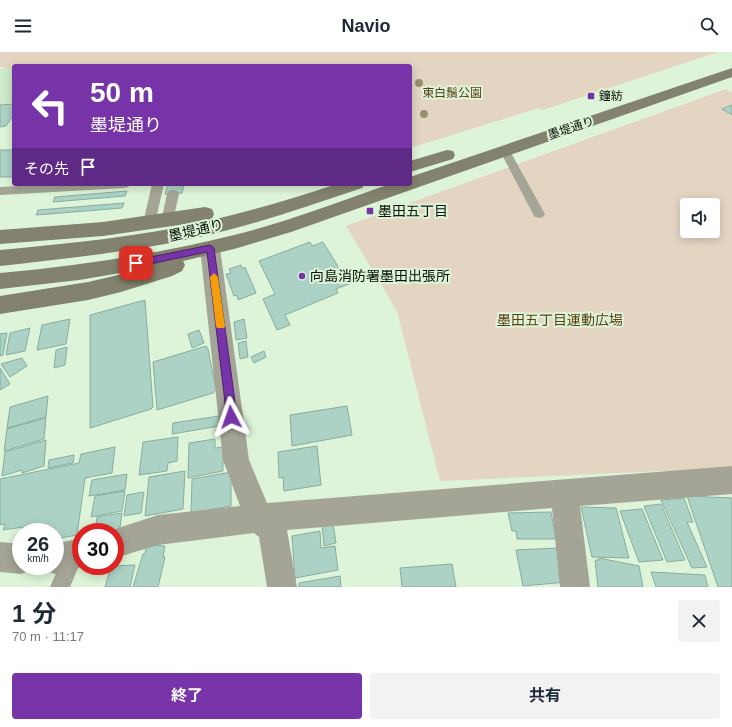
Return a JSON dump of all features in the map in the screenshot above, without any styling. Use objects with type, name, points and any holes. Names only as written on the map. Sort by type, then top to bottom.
[{"type":"main road","name":"墨堤通り","points":[[506,135],[732,59]]},
{"type":"main road","name":"墨堤通り","points":[[412,183],[732,72]]},
{"type":"main road","points":[[412,166],[461,150]]},
{"type":"main road","name":"墨堤通り","points":[[0,258],[90,249],[208,228],[278,210],[317,197],[333,188],[344,186]]},
{"type":"main road","name":"墨堤通り","points":[[0,281],[100,270],[210,248],[287,226],[403,186]]},
{"type":"main road","name":"墨堤通り","points":[[0,237],[77,232],[158,222],[238,208],[317,197]]},
{"type":"main road","name":"墨堤通り","points":[[0,305],[123,284],[159,274],[210,248]]},
{"type":"street","points":[[210,248],[236,460],[259,518],[272,530],[282,587]]},
{"type":"street","points":[[124,540],[158,530],[259,518],[732,480]]},
{"type":"street","points":[[565,494],[575,587]]},
{"type":"street","points":[[0,557],[12,558]]},
{"type":"lane","points":[[505,151],[539,214]]},
{"type":"lane","points":[[0,191],[89,186]]},
{"type":"lane","points":[[158,186],[158,222]]},
{"type":"lane","points":[[158,222],[173,194]]},
{"type":"lane","points":[[60,587],[70,556]]},
{"type":"shaded area","points":[[3,68],[12,69],[12,104],[0,105],[0,70]]},
{"type":"green space","name":"東白鬚公園","points":[[0,52],[718,52],[543,110],[539,108],[412,147],[412,64],[12,64],[12,69],[0,67]]},
{"type":"green space","name":"墨田五丁目運動広場","points":[[726,89],[732,93],[732,468],[440,481],[397,311],[346,226]]},
{"type":"building","points":[[12,104],[12,117],[6,126],[0,127],[0,105]]},
{"type":"building","points":[[732,105],[732,115],[722,109]]},
{"type":"building","points":[[0,150],[12,150],[12,177],[0,177]]},
{"type":"building","points":[[167,186],[184,186],[182,193],[165,194]]},
{"type":"building","points":[[127,191],[125,196],[53,202],[55,197]]},
{"type":"building","points":[[124,203],[122,208],[36,215],[38,210]]},
{"type":"building","points":[[310,242],[312,246],[323,242],[349,284],[336,289],[338,293],[285,315],[290,325],[277,330],[263,299],[275,294],[259,261]]},
{"type":"building","points":[[241,265],[242,269],[245,267],[256,293],[238,300],[237,295],[234,296],[226,274],[231,273],[229,269]]},
{"type":"building","points":[[145,300],[153,407],[151,409],[90,428],[90,315]]},
{"type":"building","points":[[70,319],[66,344],[37,350],[42,325]]},
{"type":"building","points":[[244,319],[247,338],[236,340],[234,322]]},
{"type":"building","points":[[30,328],[25,351],[6,355],[10,333]]},
{"type":"building","points":[[199,330],[204,343],[192,348],[188,334]]},
{"type":"building","points":[[7,333],[3,355],[0,356],[0,334]]},
{"type":"building","points":[[246,341],[248,357],[240,359],[238,343]]},
{"type":"building","points":[[206,346],[208,349],[216,389],[213,393],[157,410],[153,362]]},
{"type":"building","points":[[67,347],[65,365],[54,368],[56,350]]},
{"type":"building","points":[[264,351],[266,357],[254,363],[251,357]]},
{"type":"building","points":[[22,358],[27,366],[10,377],[1,364]]},
{"type":"building","points":[[0,368],[10,384],[0,390]]},
{"type":"building","points":[[48,396],[46,417],[7,428],[10,407]]},
{"type":"building","points":[[347,406],[352,435],[292,446],[290,415]]},
{"type":"building","points":[[219,416],[219,426],[172,434],[173,423]]},
{"type":"building","points":[[46,418],[44,439],[4,451],[7,429]]},
{"type":"building","points":[[178,437],[177,461],[168,463],[167,471],[139,475],[143,442]]},
{"type":"building","points":[[215,439],[215,448],[223,447],[223,471],[188,478],[189,443]]},
{"type":"building","points":[[46,440],[44,466],[22,473],[22,470],[2,476],[5,452]]},
{"type":"building","points":[[317,446],[321,485],[284,491],[283,477],[279,478],[278,452]]},
{"type":"building","points":[[115,447],[112,473],[85,478],[79,523],[72,523],[72,536],[64,537],[64,523],[12,523],[12,529],[3,530],[5,524],[0,525],[0,479],[79,463],[81,454]]},
{"type":"building","points":[[74,455],[73,463],[48,468],[49,460]]},
{"type":"building","points":[[185,471],[183,509],[145,516],[149,477]]},
{"type":"building","points":[[231,472],[231,506],[191,513],[192,479]]},
{"type":"building","points":[[127,474],[125,490],[89,496],[92,480]]},
{"type":"building","points":[[125,491],[122,511],[91,517],[95,496]]},
{"type":"building","points":[[144,492],[141,513],[124,516],[127,495]]},
{"type":"building","points":[[687,496],[732,498],[732,587],[718,587]]},
{"type":"building","points":[[684,498],[693,522],[687,522],[707,567],[692,568],[661,500]]},
{"type":"building","points":[[661,504],[685,560],[667,562],[644,506]]},
{"type":"building","points":[[581,507],[616,508],[629,558],[592,557]]},
{"type":"building","points":[[642,509],[663,560],[639,562],[620,511]]},
{"type":"building","points":[[551,512],[556,539],[517,539],[516,531],[512,531],[508,513]]},
{"type":"building","points":[[122,513],[121,523],[96,523],[97,517]]},
{"type":"building","points":[[333,523],[336,543],[324,546],[322,525]]},
{"type":"building","points":[[320,531],[321,548],[335,546],[338,570],[295,578],[292,536]]},
{"type":"building","points":[[147,545],[165,546],[163,557],[165,557],[158,587],[133,587],[143,554],[145,553]]},
{"type":"building","points":[[557,548],[567,582],[523,586],[516,550]]},
{"type":"building","points":[[599,558],[639,566],[643,587],[598,587],[595,560],[599,560]]},
{"type":"building","points":[[452,564],[456,587],[402,587],[400,568]]},
{"type":"building","points":[[124,565],[135,565],[130,587],[105,587],[108,575],[124,575]]},
{"type":"building","points":[[651,572],[705,575],[708,587],[656,587]]},
{"type":"building","points":[[340,576],[341,587],[299,587],[299,583]]},
{"type":"slow traffic","points":[[214,277],[220,326]]},
{"type":"place","name":"鐘紡","points":[[591,96]]},
{"type":"place","name":"墨田五丁目","points":[[370,211]]},
{"type":"place","name":"向島消防署墨田出張所","points":[[302,276]]},
{"type":"route","points":[[136,263],[210,248],[231,417]]}]
